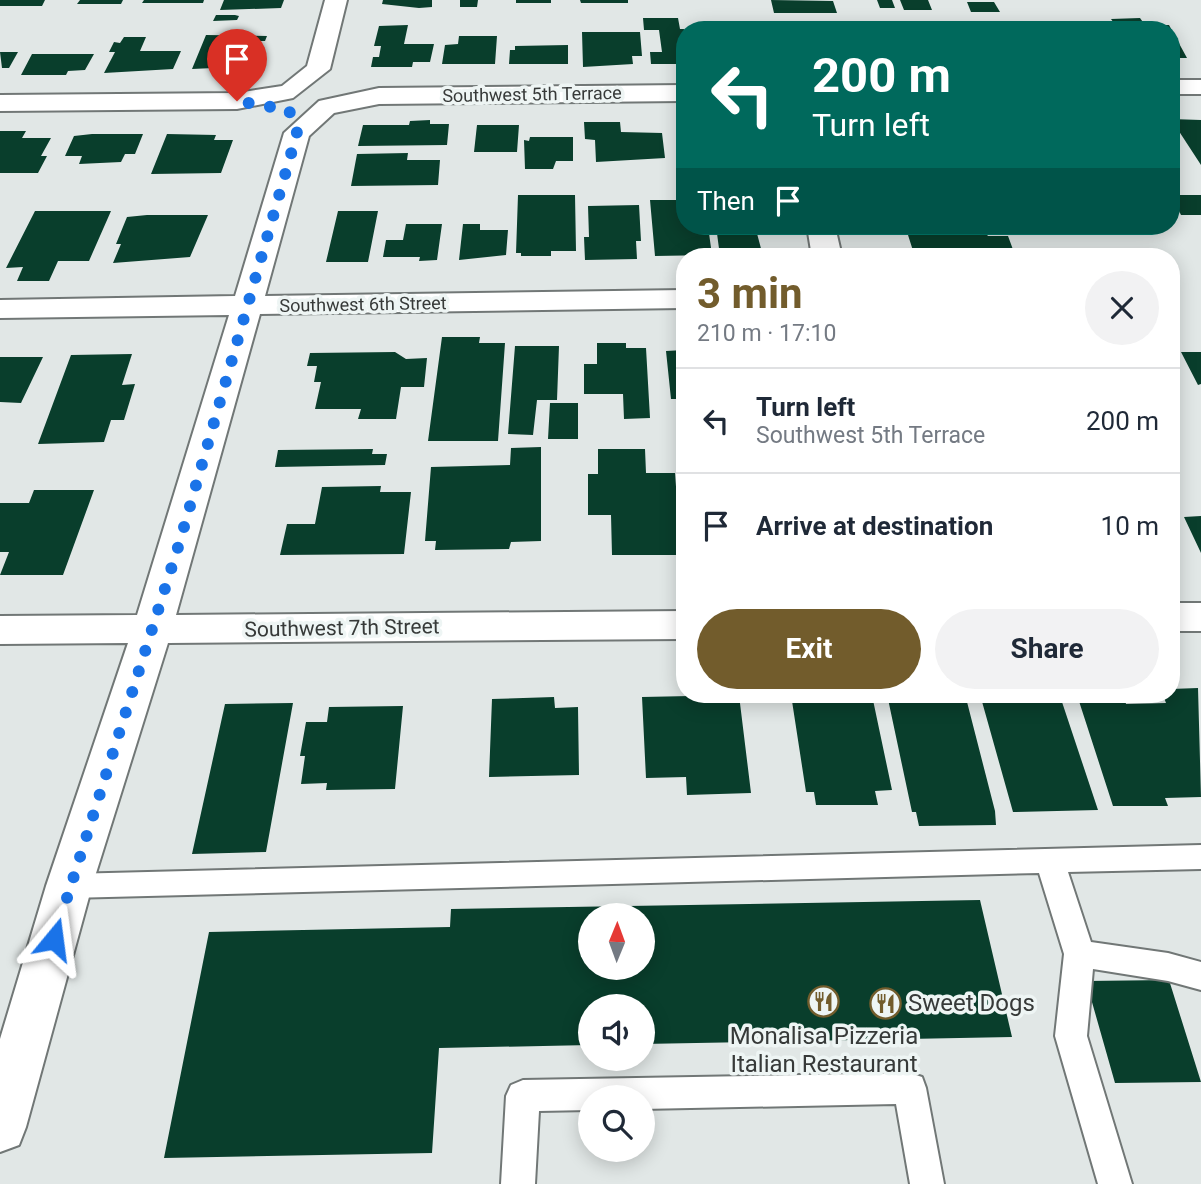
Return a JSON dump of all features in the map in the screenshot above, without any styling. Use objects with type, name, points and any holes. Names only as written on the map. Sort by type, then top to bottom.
[{"type":"street","points":[[0,1127],[69,886],[249,306],[336,0]]},
{"type":"street","points":[[1180,87],[1201,87]]},
{"type":"street","name":"Southwest 5th Terrace","points":[[0,103],[676,93]]},
{"type":"street","name":"Southwest 6th Street","points":[[0,309],[676,299]]},
{"type":"street","points":[[1180,617],[1201,617]]},
{"type":"street","name":"Southwest 7th Street","points":[[0,630],[676,625]]},
{"type":"lane","points":[[69,886],[1201,857]]},
{"type":"lane","points":[[1050,860],[1079,954],[1071,1036],[1115,1184]]},
{"type":"lane","points":[[1079,954],[1168,967],[1201,976]]},
{"type":"lane","points":[[518,1184],[523,1096],[910,1088],[927,1184]]},
{"type":"building","points":[[0,0],[45,0],[42,6],[0,6]]},
{"type":"building","points":[[80,0],[123,0],[121,4],[77,4]]},
{"type":"building","points":[[144,0],[204,0],[203,3],[142,3]]},
{"type":"building","points":[[224,0],[284,0],[281,8],[220,10]]},
{"type":"building","points":[[383,0],[432,0],[432,7],[382,4]]},
{"type":"building","points":[[460,0],[478,0],[477,7],[460,7]]},
{"type":"building","points":[[516,0],[551,0],[551,3],[516,3]]},
{"type":"building","points":[[580,0],[628,0],[628,3],[581,3]]},
{"type":"building","points":[[771,0],[833,1],[837,13],[774,13]]},
{"type":"building","points":[[877,0],[892,0],[895,8],[880,8]]},
{"type":"building","points":[[900,0],[928,0],[932,10],[904,10]]},
{"type":"building","points":[[967,2],[994,2],[1000,12],[971,12]]},
{"type":"building","points":[[216,15],[239,16],[237,20],[213,21]]},
{"type":"building","points":[[643,18],[678,18],[676,64],[651,64],[650,52],[662,52],[659,30],[644,30]]},
{"type":"building","points":[[1140,18],[1142,21],[1112,21],[1111,19]]},
{"type":"building","points":[[408,25],[404,44],[434,44],[430,62],[413,62],[412,67],[371,67],[373,57],[379,57],[381,46],[374,46],[379,26]]},
{"type":"building","points":[[582,32],[640,32],[642,56],[632,56],[633,64],[583,67]]},
{"type":"building","points":[[206,35],[267,36],[265,41],[259,41],[255,50],[264,50],[257,66],[192,69]]},
{"type":"building","points":[[459,36],[497,36],[495,64],[442,64],[445,45],[458,44]]},
{"type":"building","points":[[124,37],[146,37],[140,51],[181,51],[173,69],[104,73],[115,52],[109,52],[114,42],[120,43]]},
{"type":"building","points":[[568,45],[568,64],[509,64],[510,50],[515,50],[515,46]]},
{"type":"building","points":[[1180,45],[1187,58],[1180,58]]},
{"type":"building","points":[[0,52],[18,52],[9,68],[2,68]]},
{"type":"building","points":[[32,54],[94,54],[85,70],[68,71],[66,75],[21,75]]},
{"type":"building","points":[[1180,119],[1201,120],[1201,165],[1180,133]]},
{"type":"building","points":[[430,120],[430,124],[449,124],[447,145],[358,146],[363,125],[409,125],[410,121]]},
{"type":"building","points":[[584,122],[620,122],[621,132],[662,133],[665,158],[596,162],[595,140],[585,139]]},
{"type":"building","points":[[477,125],[519,125],[517,152],[474,152]]},
{"type":"building","points":[[0,131],[26,131],[22,138],[51,138],[41,156],[47,156],[38,173],[0,173]]},
{"type":"building","points":[[143,134],[135,154],[125,154],[121,162],[79,164],[82,156],[65,156],[74,136]]},
{"type":"building","points":[[167,134],[216,135],[214,140],[233,140],[221,173],[151,174]]},
{"type":"building","points":[[530,137],[573,137],[573,161],[556,161],[553,169],[525,169],[524,140],[529,141]]},
{"type":"building","points":[[408,153],[407,160],[440,160],[438,185],[351,186],[357,154]]},
{"type":"building","points":[[518,195],[575,195],[576,251],[551,251],[551,256],[521,256],[521,253],[516,253]]},
{"type":"building","points":[[1180,195],[1201,195],[1201,215],[1181,215]]},
{"type":"building","points":[[650,200],[676,200],[676,235],[709,235],[711,248],[676,248],[676,256],[655,256]]},
{"type":"building","points":[[639,205],[641,241],[636,241],[637,259],[585,260],[584,237],[589,237],[588,206]]},
{"type":"building","points":[[35,211],[111,211],[89,261],[58,261],[49,281],[17,281],[23,267],[6,268]]},
{"type":"building","points":[[338,211],[378,211],[368,262],[326,262]]},
{"type":"building","points":[[208,215],[190,257],[113,263],[121,244],[116,244],[127,217]]},
{"type":"building","points":[[406,224],[442,224],[437,260],[383,257],[386,240],[403,240]]},
{"type":"building","points":[[463,224],[480,224],[480,230],[508,230],[506,255],[459,260]]},
{"type":"building","points":[[717,235],[757,235],[761,248],[719,248]]},
{"type":"building","points":[[908,235],[1008,236],[1012,248],[912,248]]},
{"type":"building","points":[[442,337],[480,337],[479,343],[505,343],[498,441],[428,441]]},
{"type":"building","points":[[597,343],[626,343],[626,348],[646,348],[650,418],[624,419],[623,394],[584,394],[584,364],[597,364]]},
{"type":"building","points":[[515,346],[559,346],[557,400],[537,400],[533,435],[508,434]]},
{"type":"building","points":[[676,350],[676,399],[671,399],[666,351]]},
{"type":"building","points":[[395,352],[406,359],[427,358],[424,387],[401,387],[396,419],[358,419],[361,409],[315,409],[321,382],[314,382],[317,366],[307,366],[310,353]]},
{"type":"building","points":[[1181,352],[1201,352],[1201,384],[1198,385]]},
{"type":"building","points":[[132,354],[122,385],[135,384],[124,420],[111,420],[104,442],[38,444],[71,355]]},
{"type":"building","points":[[0,357],[43,357],[21,403],[0,402]]},
{"type":"building","points":[[550,403],[578,403],[578,439],[548,439]]},
{"type":"building","points":[[541,447],[541,541],[511,542],[509,549],[435,550],[436,541],[425,541],[431,467],[510,465],[511,448]]},
{"type":"building","points":[[373,449],[372,454],[387,454],[385,465],[275,467],[278,450]]},
{"type":"building","points":[[598,449],[645,449],[646,473],[675,473],[676,555],[612,555],[611,515],[588,515],[588,474],[598,474]]},
{"type":"building","points":[[381,486],[380,492],[411,492],[404,554],[280,555],[287,524],[315,524],[322,487]]},
{"type":"building","points":[[34,490],[94,490],[63,575],[0,575],[9,552],[0,552],[0,503],[29,503]]},
{"type":"building","points":[[1201,516],[1201,553],[1184,517]]},
{"type":"building","points":[[1198,688],[1201,797],[1165,798],[1168,806],[1113,806],[1080,703],[1180,703],[1180,689]]},
{"type":"building","points":[[676,696],[676,703],[740,703],[751,793],[687,795],[686,777],[646,778],[642,697]]},
{"type":"building","points":[[554,697],[555,708],[578,707],[579,775],[489,777],[492,699]]},
{"type":"building","points":[[293,703],[266,852],[192,854],[225,704]]},
{"type":"building","points":[[792,703],[874,703],[892,790],[875,791],[878,805],[816,805],[814,792],[806,792]]},
{"type":"building","points":[[889,703],[967,703],[995,811],[996,825],[919,826],[916,812],[912,812]]},
{"type":"building","points":[[982,703],[1062,703],[1098,810],[1013,812]]},
{"type":"building","points":[[403,706],[395,789],[326,790],[327,783],[301,784],[305,756],[300,756],[306,722],[327,722],[329,707]]},
{"type":"building","points":[[980,900],[1012,1037],[655,1044],[655,994],[578,994],[578,1045],[439,1048],[432,1153],[164,1158],[209,932],[450,927],[451,909],[578,907],[578,980],[655,980],[655,906]]},
{"type":"building","points":[[1169,980],[1201,1082],[1115,1083],[1086,981]]},
{"type":"place","name":"Monalisa Pizzeria Italian Restaurant","points":[[824,1002]]},
{"type":"place","name":"Sweet Dogs","points":[[885,1003]]},
{"type":"route","points":[[54,939],[172,568],[297,133],[291,123],[289,110],[237,101]]}]
